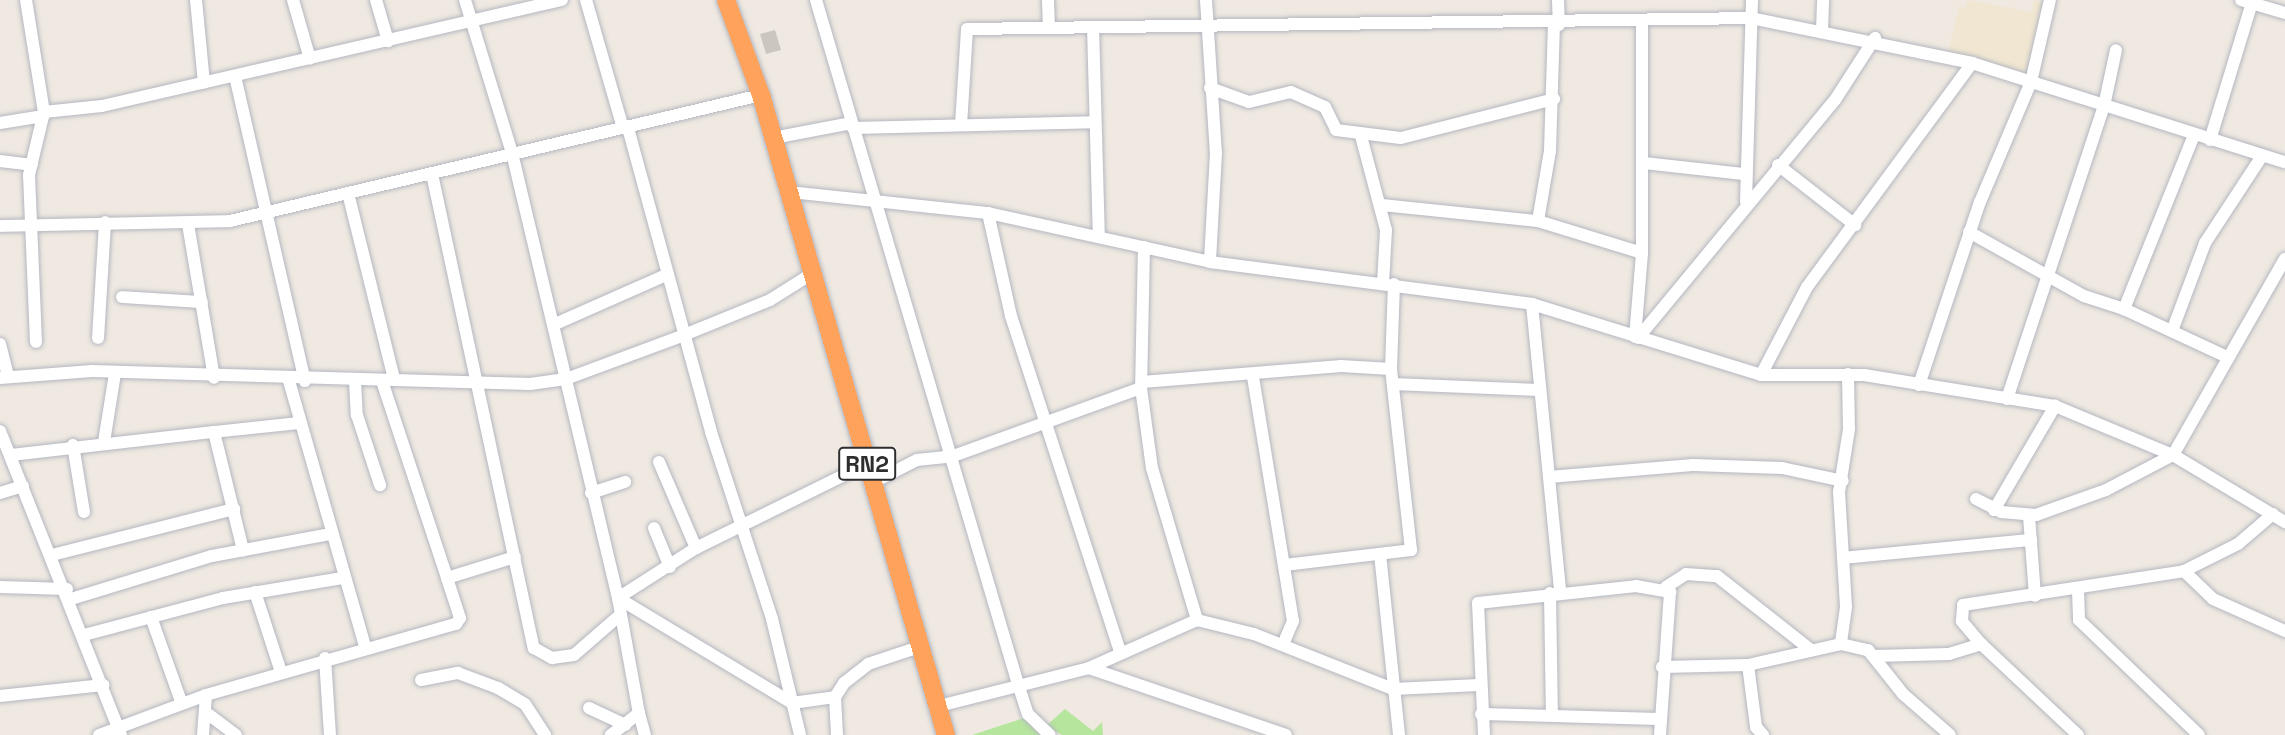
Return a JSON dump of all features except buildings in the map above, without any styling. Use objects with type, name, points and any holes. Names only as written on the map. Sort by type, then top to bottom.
[{"type":"highway","name":"RN2","points":[[726,0],[761,96],[790,192],[867,464],[870,484],[939,706],[942,733]]},
{"type":"street","points":[[26,0],[43,114],[32,165],[30,223],[36,342]]},
{"type":"street","points":[[196,0],[204,83]]},
{"type":"street","points":[[293,0],[310,59]]},
{"type":"street","points":[[376,0],[388,41]]},
{"type":"street","points":[[465,0],[468,19],[512,153],[555,324],[591,493],[618,598],[645,735]]},
{"type":"street","points":[[0,123],[204,83],[388,41],[468,19],[562,0]]},
{"type":"street","points":[[586,0],[800,735]]},
{"type":"street","points":[[816,0],[874,201],[953,456],[1018,684],[1028,714],[1050,735]]},
{"type":"street","points":[[1048,0],[1049,26]]},
{"type":"street","points":[[1206,0],[1205,23],[1216,169],[1210,262]]},
{"type":"street","points":[[1538,222],[1553,99],[1558,0]]},
{"type":"street","points":[[1746,202],[1743,174],[1752,0]]},
{"type":"street","points":[[1822,31],[1823,0]]},
{"type":"street","points":[[1919,385],[1969,232],[2031,82],[2050,0]]},
{"type":"street","points":[[2210,140],[2247,2],[2267,4],[2285,13]]},
{"type":"street","points":[[961,125],[964,32],[1049,26],[1205,23],[1556,25],[1751,18],[1875,38],[1972,63],[2285,162]]},
{"type":"street","points":[[1636,337],[1642,253],[1644,163],[1642,23]]},
{"type":"street","points":[[1093,27],[1093,122],[1099,236]]},
{"type":"street","points":[[1636,337],[1746,202],[1835,100],[1875,38]]},
{"type":"street","points":[[2007,400],[2104,106],[2116,50]]},
{"type":"street","points":[[1761,374],[1794,307],[1972,63]]},
{"type":"street","points":[[234,76],[305,382]]},
{"type":"street","points":[[1210,88],[1249,102],[1291,92],[1325,107],[1334,128],[1361,136],[1401,138],[1454,128],[1553,99]]},
{"type":"street","points":[[0,226],[104,222],[188,224],[266,212],[761,96]]},
{"type":"street","points":[[773,138],[852,125],[1093,122]]},
{"type":"street","points":[[2123,309],[2193,135]]},
{"type":"street","points":[[1284,565],[1411,550],[1391,369],[1382,205],[1361,136]]},
{"type":"street","points":[[2172,331],[2205,243],[2262,156]]},
{"type":"street","points":[[0,161],[32,165]]},
{"type":"street","points":[[1644,163],[1743,174]]},
{"type":"street","points":[[1778,165],[1855,225]]},
{"type":"street","points":[[432,174],[481,382],[534,648],[552,658],[574,655],[620,615]]},
{"type":"street","points":[[790,192],[988,214],[1210,262],[1388,283],[1532,304],[1761,374],[1848,374],[2055,406],[2173,456],[2285,522]]},
{"type":"street","points":[[99,735],[120,732],[206,695],[365,646],[458,621],[388,380],[348,193]]},
{"type":"street","points":[[1382,205],[1538,222],[1642,253]]},
{"type":"street","points":[[988,214],[1011,316],[1120,651]]},
{"type":"street","points":[[99,338],[104,222]]},
{"type":"street","points":[[188,224],[214,378]]},
{"type":"street","points":[[1969,232],[2047,277],[2225,356]]},
{"type":"street","points":[[1144,247],[1141,385],[1156,488],[1197,620]]},
{"type":"street","points":[[1976,499],[1994,510],[2029,516],[2106,490],[2173,456],[2225,356],[2285,259]]},
{"type":"street","points":[[0,344],[4,377],[115,373],[305,382],[566,379],[770,300],[813,273]]},
{"type":"street","points":[[555,324],[666,275]]},
{"type":"street","points":[[2272,279],[2285,282]]},
{"type":"street","points":[[122,297],[202,302]]},
{"type":"street","points":[[1532,304],[1549,477],[1555,592],[1552,713]]},
{"type":"street","points":[[870,484],[918,460],[953,456],[1048,424],[1141,385],[1253,377],[1341,366],[1391,369]]},
{"type":"street","points":[[104,442],[115,373]]},
{"type":"street","points":[[1841,644],[1843,481],[1848,374]]},
{"type":"street","points":[[1253,377],[1293,621],[1283,645]]},
{"type":"street","points":[[289,381],[298,423],[342,578],[365,646]]},
{"type":"street","points":[[355,381],[357,415],[380,485]]},
{"type":"street","points":[[1393,384],[1539,390]]},
{"type":"street","points":[[1994,510],[2055,406]]},
{"type":"street","points":[[10,455],[73,445],[298,423]]},
{"type":"street","points":[[0,430],[69,594],[120,732]]},
{"type":"street","points":[[214,432],[243,550]]},
{"type":"street","points":[[73,445],[84,512]]},
{"type":"street","points":[[659,462],[696,548]]},
{"type":"street","points":[[618,598],[696,548],[742,529],[867,464]]},
{"type":"street","points":[[1549,477],[1681,464],[1782,468],[1843,481]]},
{"type":"street","points":[[591,493],[625,482]]},
{"type":"street","points":[[0,493],[23,486]]},
{"type":"street","points":[[52,555],[234,509]]},
{"type":"street","points":[[2078,735],[1981,644],[1962,621],[1963,605],[2078,590],[2184,571],[2238,544],[2273,514]]},
{"type":"street","points":[[2029,516],[2035,596]]},
{"type":"street","points":[[653,528],[670,567]]},
{"type":"street","points":[[0,587],[69,594],[243,550],[331,534]]},
{"type":"street","points":[[1843,558],[2031,540]]},
{"type":"street","points":[[1380,554],[1399,735]]},
{"type":"street","points":[[447,578],[515,557]]},
{"type":"street","points":[[2184,571],[2213,600],[2285,631]]},
{"type":"street","points":[[1483,735],[1479,685],[1478,603],[1555,592],[1666,587],[1686,573],[1717,576],[1811,650]]},
{"type":"street","points":[[84,635],[256,592],[342,578]]},
{"type":"street","points":[[1660,735],[1666,587]]},
{"type":"street","points":[[2078,590],[2079,620],[2199,735]]},
{"type":"street","points":[[256,592],[281,672]]},
{"type":"street","points":[[618,598],[792,703],[835,697],[868,664],[922,646]]},
{"type":"street","points":[[151,617],[182,704]]},
{"type":"street","points":[[939,706],[1089,668],[1120,651],[1197,620],[1283,645],[1393,689],[1479,685]]},
{"type":"street","points":[[1662,667],[1748,665],[1841,644],[1875,656],[1949,654],[1981,644]]},
{"type":"street","points":[[1875,656],[1903,694],[1944,733]]},
{"type":"street","points":[[325,658],[330,735]]},
{"type":"street","points":[[1748,665],[1756,727],[1763,735]]},
{"type":"street","points":[[1089,668],[1282,734]]},
{"type":"street","points":[[421,680],[458,673],[498,688],[524,704],[545,735]]},
{"type":"street","points":[[0,696],[103,685]]},
{"type":"street","points":[[203,735],[208,714],[206,695]]},
{"type":"street","points":[[835,697],[837,735]]},
{"type":"street","points":[[590,708],[625,725]]},
{"type":"street","points":[[611,735],[639,713]]},
{"type":"street","points":[[1481,714],[1552,713],[1661,719]]},
{"type":"street","points":[[208,714],[236,735]]},
{"type":"shaded area","points":[[1968,0],[2031,12],[2034,0],[2044,3],[2025,75],[1948,54],[1959,7],[1966,8]]},
{"type":"green space","points":[[1065,709],[1093,731],[1102,722],[1103,735],[1062,735],[1046,726]]},
{"type":"green space","points":[[1024,718],[1044,735],[972,735]]}]
